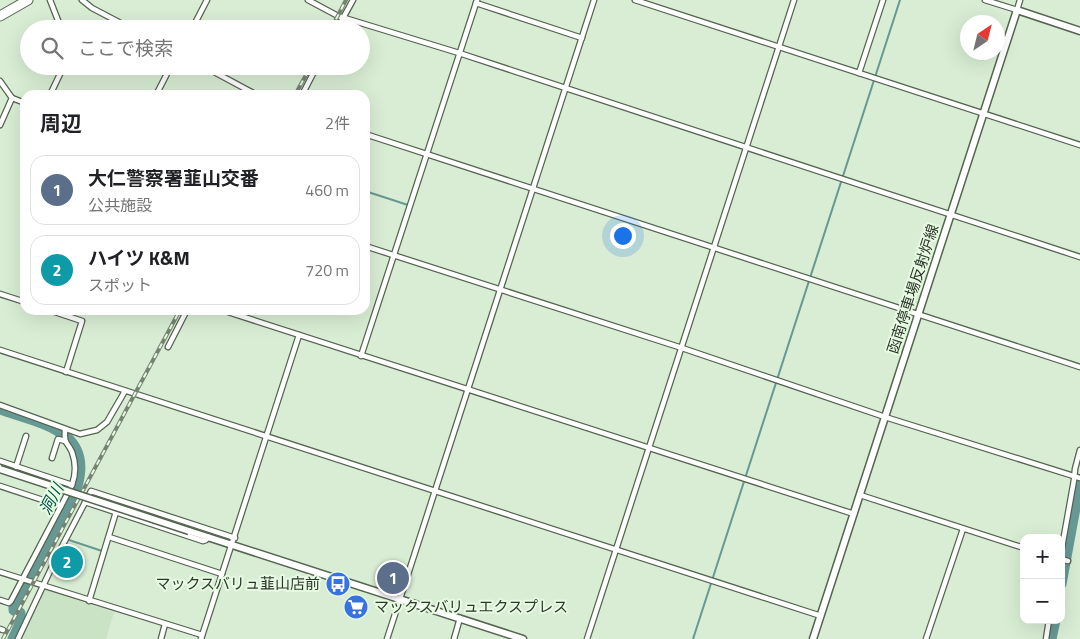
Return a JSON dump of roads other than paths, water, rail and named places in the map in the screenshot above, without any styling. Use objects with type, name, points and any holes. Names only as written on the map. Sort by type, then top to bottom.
[{"type":"highway","points":[[0,16],[28,0]]},
{"type":"main road","points":[[1017,10],[1080,31]]},
{"type":"main road","name":"函南停車場反射炉線","points":[[813,639],[1017,10]]},
{"type":"main road","points":[[0,468],[189,531],[233,542],[523,639]]},
{"type":"street","points":[[50,0],[58,20]]},
{"type":"street","points":[[82,0],[92,8],[115,20]]},
{"type":"street","points":[[197,20],[207,0]]},
{"type":"street","points":[[308,0],[353,20]]},
{"type":"street","points":[[342,20],[353,0]]},
{"type":"street","points":[[387,639],[466,390],[594,0]]},
{"type":"street","points":[[635,0],[1080,146]]},
{"type":"street","points":[[587,639],[794,0]]},
{"type":"street","points":[[859,74],[882,0]]},
{"type":"street","points":[[985,0],[1017,10],[1020,0]]},
{"type":"street","points":[[361,356],[476,2],[582,38]]},
{"type":"street","points":[[370,25],[1080,257]]},
{"type":"street","points":[[52,90],[60,75]]},
{"type":"street","points":[[159,90],[166,75]]},
{"type":"street","points":[[220,75],[248,90]]},
{"type":"street","points":[[305,90],[312,75]]},
{"type":"street","points":[[0,81],[12,98],[20,101]]},
{"type":"street","points":[[0,124],[12,98]]},
{"type":"street","points":[[370,136],[1080,367]]},
{"type":"street","points":[[370,248],[682,348],[885,417],[1080,478]]},
{"type":"street","points":[[0,294],[20,300]]},
{"type":"street","points":[[64,315],[82,321],[66,372]]},
{"type":"street","points":[[168,347],[184,315]]},
{"type":"street","points":[[237,315],[854,514]]},
{"type":"street","points":[[0,572],[201,637],[268,436],[299,335]]},
{"type":"street","points":[[0,350],[821,616]]},
{"type":"street","points":[[0,405],[80,434],[92,432],[102,427],[114,412],[126,391]]},
{"type":"street","points":[[0,600],[10,602],[72,485],[75,472],[74,459],[64,440],[65,430]]},
{"type":"street","points":[[16,467],[26,436]]},
{"type":"street","points":[[52,458],[58,439],[64,440]]},
{"type":"street","points":[[1064,534],[1080,450]]},
{"type":"street","points":[[0,462],[72,485]]},
{"type":"street","points":[[0,486],[61,506]]},
{"type":"street","points":[[18,639],[91,491],[233,542]]},
{"type":"street","points":[[860,494],[1020,547]]},
{"type":"street","points":[[85,502],[203,541],[208,537]]},
{"type":"street","points":[[89,600],[116,512]]},
{"type":"street","points":[[926,639],[962,529]]},
{"type":"street","points":[[109,537],[222,574]]},
{"type":"street","points":[[454,639],[460,618]]},
{"type":"street","points":[[161,639],[165,624]]},
{"type":"street","points":[[1046,639],[1048,624]]},
{"type":"waterway","points":[[693,639],[900,0]]},
{"type":"waterway","points":[[370,193],[408,205]]},
{"type":"waterway","name":"洞川","points":[[0,409],[31,419],[60,432],[70,441],[77,452],[80,467],[77,486],[14,605],[14,610],[20,613],[20,620],[13,639]]},
{"type":"waterway","points":[[1062,579],[1080,481]]},
{"type":"waterway","points":[[69,540],[102,551]]},
{"type":"waterway","points":[[1051,639],[1054,624]]},
{"type":"railway","points":[[336,20],[346,0]]},
{"type":"railway","points":[[298,90],[306,75]]},
{"type":"railway","points":[[3,639],[177,315]]},
{"type":"place","name":"ハイツ K&M","points":[[67,562]]},
{"type":"place","name":"大仁警察署韮山交番","points":[[393,578]]},
{"type":"place","name":"マックスバリュ韮山店前","points":[[338,584]]},
{"type":"place","name":"マックスバリュエクスプレス","points":[[356,607]]}]
